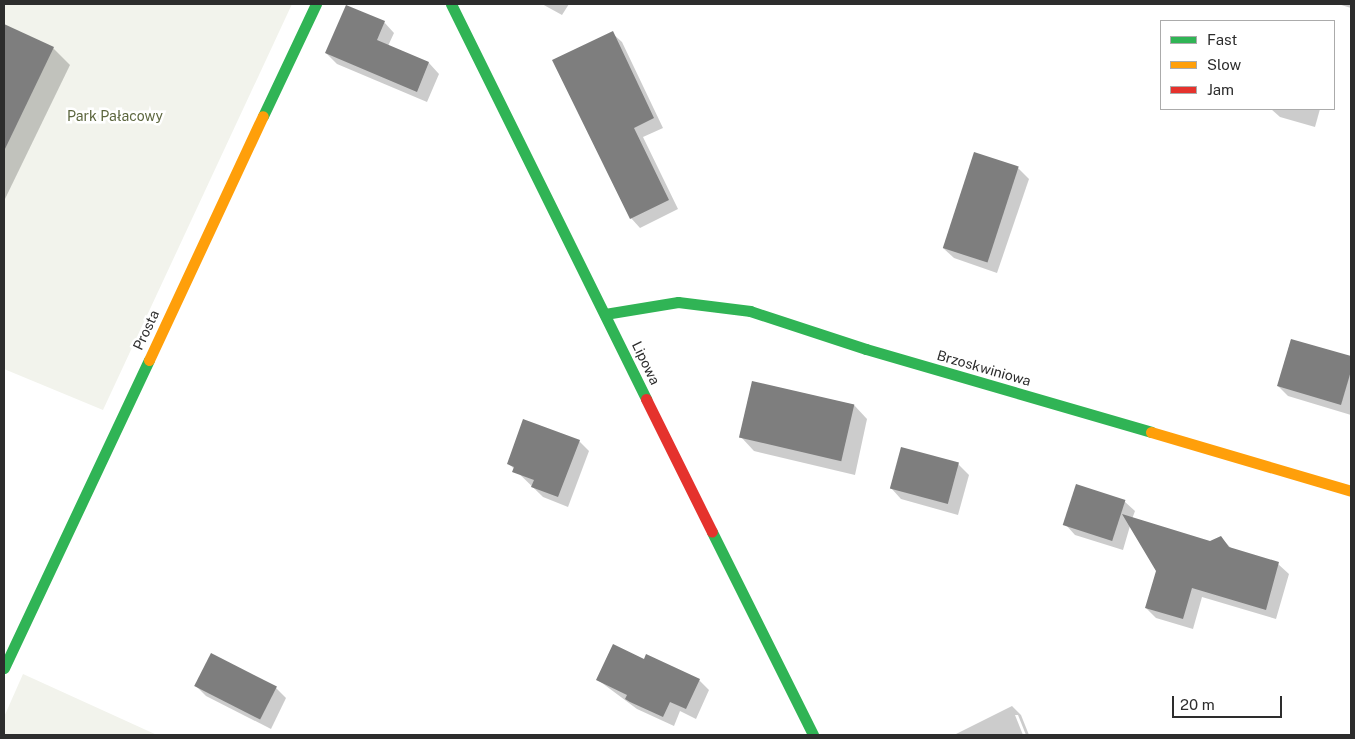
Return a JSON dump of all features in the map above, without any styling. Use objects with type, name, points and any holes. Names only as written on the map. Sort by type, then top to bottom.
[{"type":"street","name":"Prosta","points":[[4,668],[316,4]]},
{"type":"street","name":"Lipowa","points":[[451,4],[813,735]]},
{"type":"street","name":"Brzoskwiniowa","points":[[605,314],[678,302],[750,310],[866,349],[1351,491]]},
{"type":"green space","name":"Park Pałacowy","points":[[4,4],[292,4],[103,410],[4,369]]},
{"type":"green space","points":[[23,674],[157,735],[4,735],[4,717]]},
{"type":"building","points":[[346,5],[385,21],[377,40],[429,62],[417,92],[325,53]]},
{"type":"building","points":[[4,24],[54,47],[4,151]]},
{"type":"building","points":[[613,31],[654,118],[634,128],[669,200],[630,219],[552,60]]},
{"type":"building","points":[[974,152],[1019,167],[987,263],[943,248]]},
{"type":"building","points":[[1291,339],[1351,356],[1351,371],[1341,405],[1277,386]]},
{"type":"building","points":[[752,381],[854,405],[841,461],[739,438]]},
{"type":"building","points":[[523,419],[580,440],[558,497],[531,487],[534,480],[512,472],[514,467],[507,464]]},
{"type":"building","points":[[901,447],[959,463],[948,504],[890,489]]},
{"type":"building","points":[[1076,484],[1125,500],[1112,541],[1063,525]]},
{"type":"building","points":[[1122,514],[1210,541],[1221,536],[1229,547],[1279,562],[1266,610],[1192,588],[1183,619],[1145,608],[1156,571]]},
{"type":"building","points":[[613,644],[644,659],[646,654],[700,679],[686,709],[670,702],[663,717],[630,702],[625,699],[627,695],[596,680]]},
{"type":"building","points":[[211,653],[277,687],[260,720],[194,686]]},
{"type":"traffic: fast","points":[[263,116],[316,4]]},
{"type":"traffic: fast","points":[[451,4],[646,399]]},
{"type":"traffic: fast","points":[[605,314],[678,302],[750,311],[866,349],[1151,432]]},
{"type":"traffic: fast","points":[[4,668],[149,360]]},
{"type":"traffic: fast","points":[[712,532],[813,735]]},
{"type":"traffic: slow","points":[[149,360],[263,116]]},
{"type":"traffic: slow","points":[[1151,432],[1351,491]]},
{"type":"traffic: jam","points":[[646,399],[712,532]]}]
